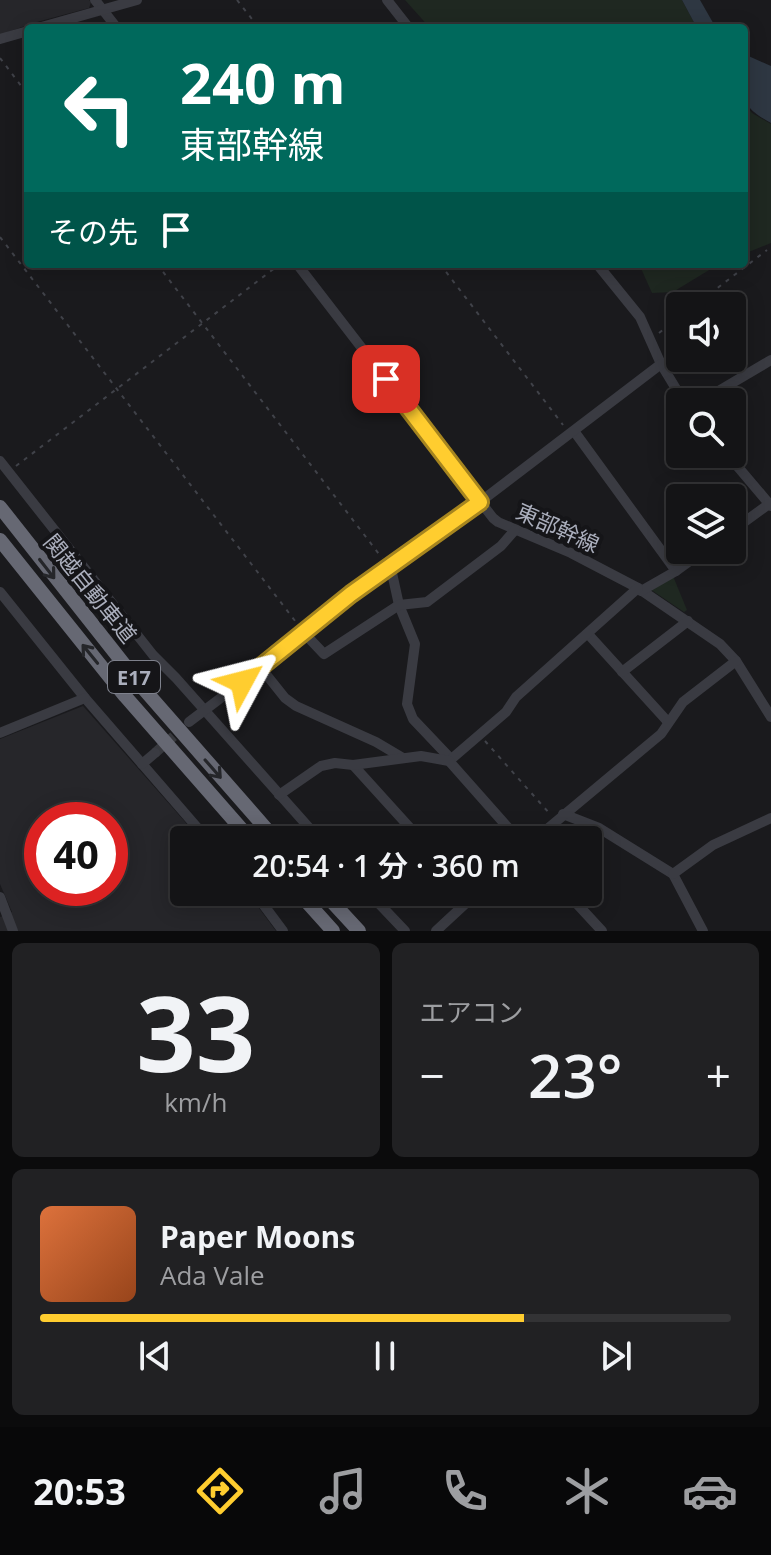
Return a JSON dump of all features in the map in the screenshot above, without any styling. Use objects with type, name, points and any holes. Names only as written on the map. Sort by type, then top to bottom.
[{"type":"highway","name":"関越自動車道","points":[[0,507],[142,687],[264,826]]},
{"type":"highway","name":"関越自動車道","points":[[0,540],[125,696],[239,826]]},
{"type":"highway","points":[[311,906],[333,931]]},
{"type":"highway","points":[[336,906],[359,931]]},
{"type":"street","points":[[49,24],[99,5],[137,0]]},
{"type":"street","points":[[387,0],[406,24]]},
{"type":"street","points":[[99,5],[114,24]]},
{"type":"street","points":[[0,39],[24,32]]},
{"type":"street","name":"東部幹線","points":[[300,268],[498,522],[571,553],[640,590],[725,647],[770,714]]},
{"type":"street","points":[[600,268],[640,317],[676,388]]},
{"type":"street","points":[[724,388],[771,360]]},
{"type":"street","points":[[189,722],[388,566],[480,502],[661,364]]},
{"type":"street","points":[[572,432],[676,571]]},
{"type":"street","points":[[0,461],[153,655],[307,826]]},
{"type":"street","points":[[739,468],[770,505],[746,521]]},
{"type":"street","points":[[305,634],[324,654],[399,605],[427,602],[501,546],[515,530]]},
{"type":"street","points":[[279,795],[321,766],[335,763],[353,765],[421,756],[449,759],[506,712],[516,697],[640,590],[686,564]]},
{"type":"street","points":[[388,566],[415,644],[407,704],[413,719],[507,826]]},
{"type":"street","points":[[0,592],[85,698],[196,826]]},
{"type":"street","points":[[622,672],[688,621]]},
{"type":"street","points":[[588,634],[668,722]]},
{"type":"street","points":[[549,826],[661,734],[683,702],[736,661]]},
{"type":"street","points":[[261,668],[285,698],[296,706],[376,742],[403,758]]},
{"type":"street","points":[[0,733],[85,698]]},
{"type":"street","points":[[142,764],[155,753]]},
{"type":"street","points":[[353,765],[408,826]]},
{"type":"street","points":[[559,817],[599,828],[673,874],[703,931]]},
{"type":"street","points":[[673,874],[713,845],[771,818]]},
{"type":"street","points":[[0,897],[3,912],[13,931]]},
{"type":"street","points":[[264,906],[283,931]]},
{"type":"street","points":[[381,906],[405,931]]},
{"type":"street","points":[[436,931],[461,906]]},
{"type":"street","points":[[579,906],[602,931]]},
{"type":"path","points":[[237,0],[256,24]]},
{"type":"path","points":[[0,58],[24,90]]},
{"type":"path","points":[[0,237],[305,634]]},
{"type":"path","points":[[748,265],[767,250]]},
{"type":"path","points":[[160,268],[388,566]]},
{"type":"path","points":[[9,474],[275,268]]},
{"type":"path","points":[[443,268],[572,432]]},
{"type":"path","points":[[712,292],[744,268]]},
{"type":"path","points":[[650,340],[666,327]]},
{"type":"path","points":[[479,734],[559,817]]},
{"type":"shaded area","points":[[0,0],[91,2],[89,8],[24,24],[0,35]]},
{"type":"shaded area","points":[[405,0],[682,0],[695,24],[426,24]]},
{"type":"shaded area","points":[[748,108],[771,124],[771,243],[748,252]]},
{"type":"shaded area","points":[[641,268],[712,268],[673,292],[652,293]]},
{"type":"shaded area","points":[[673,576],[687,610],[684,612],[650,589]]},
{"type":"shaded area","points":[[83,706],[189,826],[170,826],[170,906],[257,906],[276,931],[0,931],[0,917],[12,912],[0,884],[0,739]]},
{"type":"water","points":[[682,0],[700,0],[714,24],[695,24]]},
{"type":"water","points":[[748,56],[771,66],[771,123],[748,105]]},
{"type":"tunnel","points":[[155,753],[185,726]]},
{"type":"route","points":[[242,682],[388,566],[480,502],[386,379]]}]
